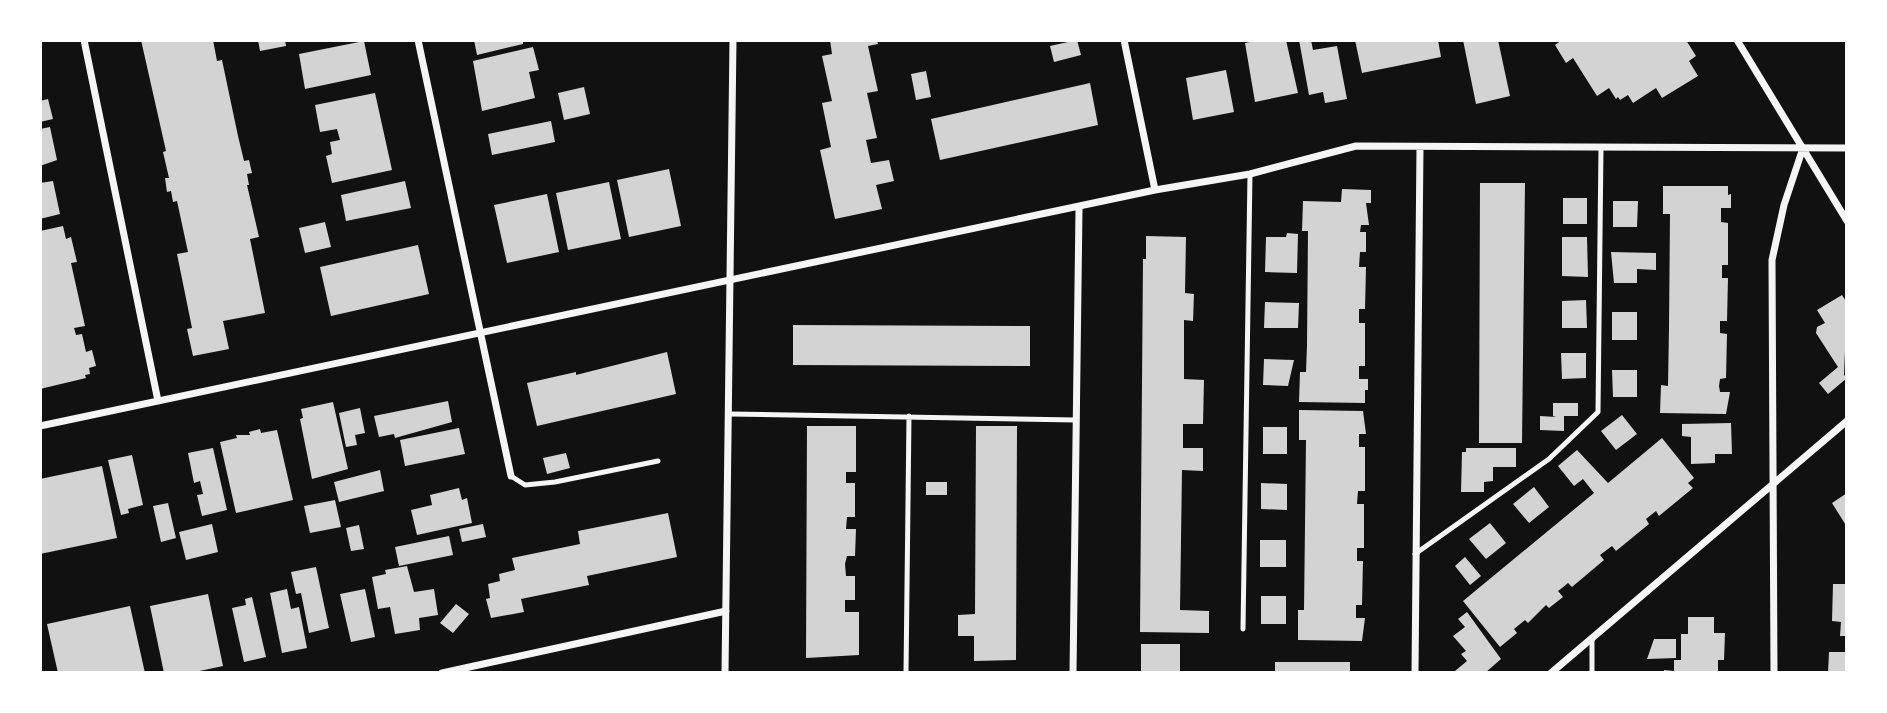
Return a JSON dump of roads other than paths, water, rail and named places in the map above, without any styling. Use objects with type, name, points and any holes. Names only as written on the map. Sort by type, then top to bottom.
[{"type":"street","points":[[84,40],[158,401]]},
{"type":"street","points":[[418,40],[511,476]]},
{"type":"street","points":[[725,673],[733,40]]},
{"type":"street","points":[[1124,40],[1155,190]]},
{"type":"street","points":[[1737,40],[1847,220]]},
{"type":"street","points":[[40,426],[1079,209],[1155,190],[1250,174],[1356,146],[1847,148]]},
{"type":"street","points":[[1415,673],[1420,147]]},
{"type":"street","points":[[1774,673],[1772,260],[1784,205],[1803,148]]},
{"type":"street","points":[[1073,673],[1079,209]]},
{"type":"street","points":[[1551,673],[1847,421]]},
{"type":"street","points":[[442,673],[726,611]]},
{"type":"lane","points":[[1415,554],[1549,459],[1598,412],[1601,148]]},
{"type":"lane","points":[[1243,629],[1250,174]]},
{"type":"lane","points":[[729,414],[1076,420]]},
{"type":"lane","points":[[906,673],[909,416]]},
{"type":"lane","points":[[511,476],[526,485],[555,482],[658,461]]},
{"type":"lane","points":[[1592,639],[1592,673]]}]
